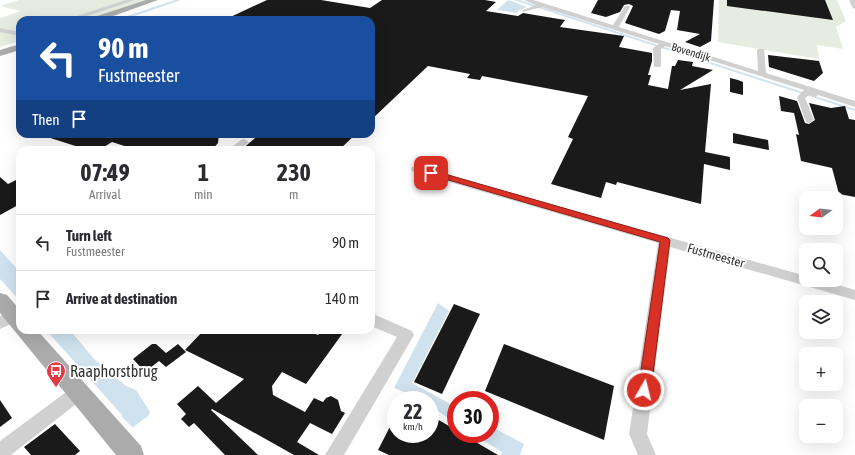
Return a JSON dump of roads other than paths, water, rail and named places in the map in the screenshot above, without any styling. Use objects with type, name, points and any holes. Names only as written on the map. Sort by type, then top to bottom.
[{"type":"main road","points":[[106,16],[154,0]]},
{"type":"main road","points":[[117,16],[164,0]]},
{"type":"main road","points":[[0,49],[16,44]]},
{"type":"main road","points":[[0,53],[16,48]]},
{"type":"main road","points":[[0,300],[16,321]]},
{"type":"main road","points":[[28,334],[123,444]]},
{"type":"street","points":[[81,16],[132,0]]},
{"type":"street","name":"Bovendijk","points":[[527,0],[539,6],[615,28],[661,46],[762,74],[855,104]]},
{"type":"street","points":[[852,0],[855,7]]},
{"type":"street","points":[[525,12],[539,6]]},
{"type":"street","points":[[615,28],[627,7]]},
{"type":"street","points":[[0,30],[16,33]]},
{"type":"street","points":[[657,65],[661,46]]},
{"type":"street","points":[[760,51],[762,74]]},
{"type":"street","points":[[809,120],[801,98],[805,93],[855,104]]},
{"type":"street","points":[[238,146],[244,142]]},
{"type":"street","name":"Fustmeester","points":[[416,168],[855,295]]},
{"type":"street","points":[[647,455],[638,434],[665,240]]},
{"type":"street","points":[[334,455],[407,335],[375,321]]},
{"type":"street","points":[[0,452],[79,392]]},
{"type":"water","points":[[508,0],[527,7],[518,11],[517,13],[497,10]]},
{"type":"water","points":[[514,0],[520,0],[855,109],[855,111]]},
{"type":"water","points":[[0,250],[16,268],[16,297],[0,279]]},
{"type":"water","points":[[438,303],[449,311],[412,383],[427,391],[402,391],[394,388]]},
{"type":"water","points":[[50,334],[73,334],[94,359],[126,386],[136,390],[150,412],[148,416],[132,428],[118,455],[104,455],[122,415]]},
{"type":"water","points":[[439,398],[447,402],[447,417],[439,412]]},
{"type":"water","points":[[499,431],[524,444],[520,455],[501,455],[502,452],[488,443],[499,443]]},
{"type":"waterway","points":[[131,16],[178,0]]},
{"type":"place","name":"Raaphorstbrug","points":[[56,388]]}]
